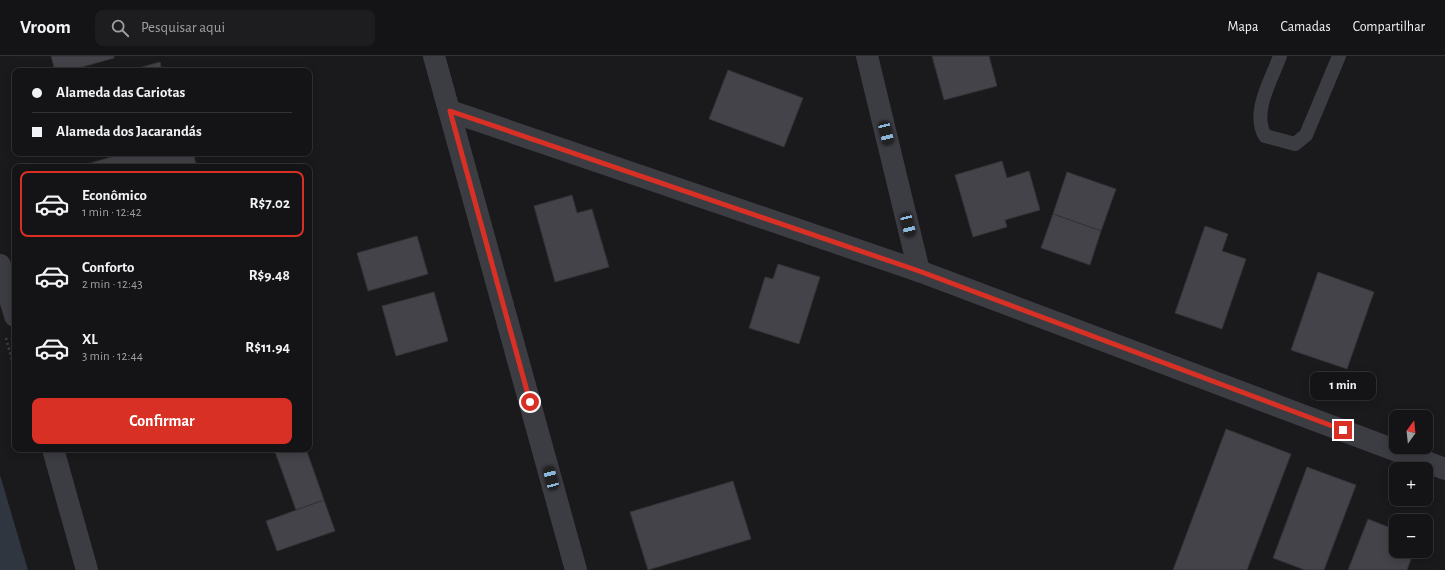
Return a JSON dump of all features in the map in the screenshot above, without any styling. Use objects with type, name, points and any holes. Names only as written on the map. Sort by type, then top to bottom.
[{"type":"street","points":[[434,56],[576,570]]},
{"type":"street","points":[[867,56],[919,271]]},
{"type":"street","points":[[450,111],[919,271],[1445,469]]},
{"type":"street","points":[[0,265],[10,325]]},
{"type":"street","points":[[54,452],[88,567]]},
{"type":"lane","points":[[1280,56],[1262,106],[1260,128],[1265,136],[1295,144],[1306,135],[1339,56]]},
{"type":"path","points":[[10,325],[12,343]]},
{"type":"shaded area","points":[[0,475],[28,570],[0,570]]},
{"type":"building","points":[[51,56],[114,56],[114,58],[79,68],[54,68]]},
{"type":"building","points":[[932,56],[989,56],[997,86],[944,100]]},
{"type":"building","points":[[160,62],[161,68],[139,68]]},
{"type":"building","points":[[728,70],[803,98],[784,147],[709,119]]},
{"type":"building","points":[[115,156],[194,156],[196,164],[87,164]]},
{"type":"building","points":[[1002,161],[1007,178],[1029,171],[1040,210],[1005,220],[1007,227],[973,237],[955,175]]},
{"type":"building","points":[[1067,172],[1116,189],[1101,231],[1053,214]]},
{"type":"building","points":[[572,195],[577,213],[592,209],[609,267],[555,282],[534,206]]},
{"type":"building","points":[[1053,214],[1101,231],[1090,265],[1041,248]]},
{"type":"building","points":[[1205,226],[1228,234],[1222,251],[1246,259],[1222,329],[1175,313]]},
{"type":"building","points":[[417,236],[428,274],[368,291],[357,253]]},
{"type":"building","points":[[778,264],[820,277],[799,344],[749,328],[765,277],[773,279]]},
{"type":"building","points":[[1318,272],[1374,292],[1347,369],[1291,350]]},
{"type":"building","points":[[434,292],[448,341],[396,356],[382,306]]},
{"type":"building","points":[[1226,429],[1291,454],[1247,570],[1173,570]]},
{"type":"building","points":[[275,452],[307,452],[324,500],[296,510]]},
{"type":"building","points":[[1307,467],[1356,485],[1324,570],[1305,570],[1273,558]]},
{"type":"building","points":[[733,481],[751,539],[648,570],[630,512]]},
{"type":"building","points":[[324,500],[335,531],[277,551],[266,521]]},
{"type":"building","points":[[1368,519],[1389,527],[1389,558],[1411,558],[1407,570],[1348,570]]},
{"type":"route","points":[[530,402],[450,111],[919,271],[1343,430]]}]
